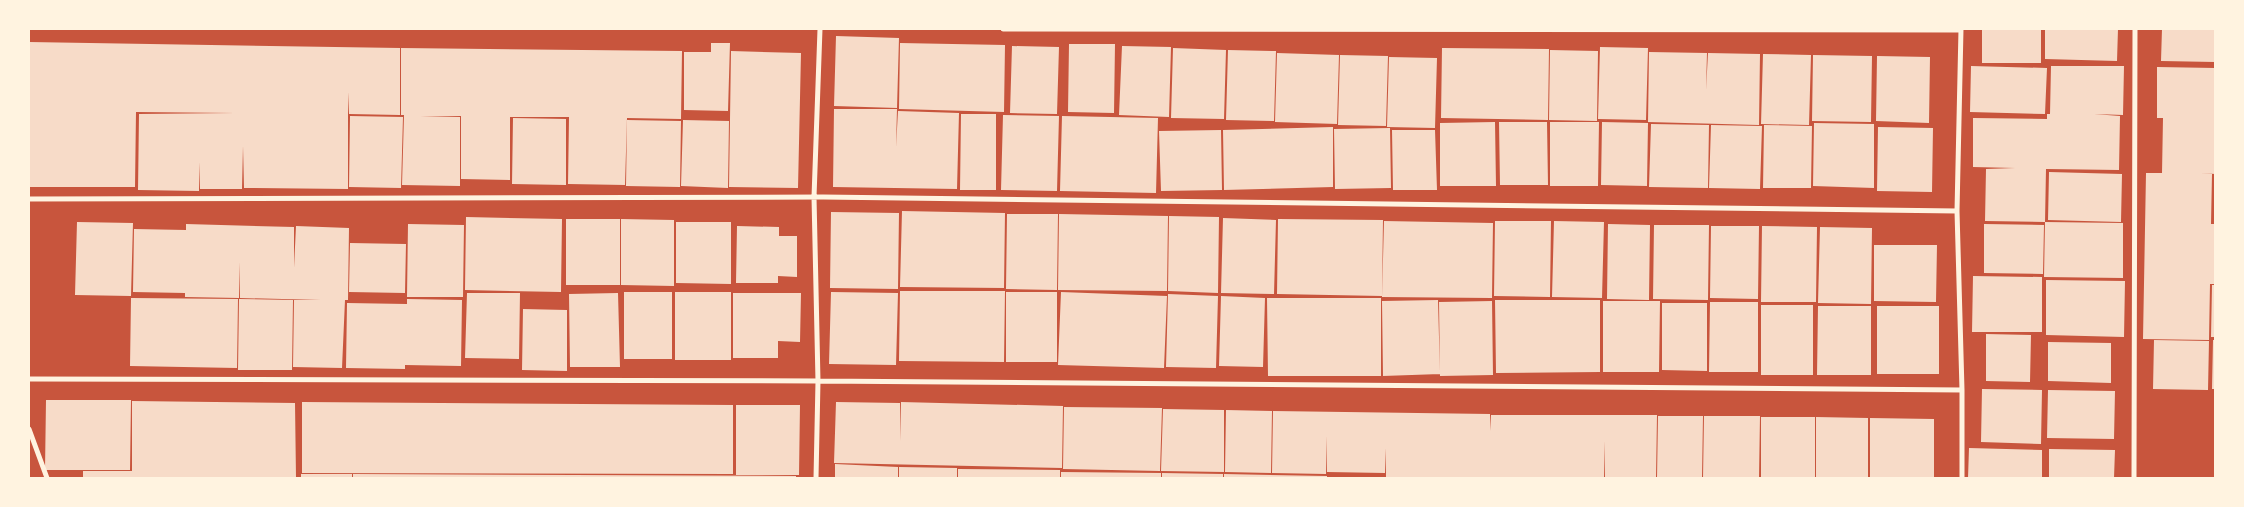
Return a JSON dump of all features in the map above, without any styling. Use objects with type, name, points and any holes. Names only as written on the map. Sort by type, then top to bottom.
[{"type":"street","points":[[816,478],[818,381],[814,197],[820,29]]},
{"type":"street","points":[[1003,29],[1961,30],[1957,212],[1962,390],[1962,478]]},
{"type":"street","points":[[2134,478],[2135,29]]},
{"type":"street","points":[[29,198],[814,197],[1957,212]]},
{"type":"street","points":[[29,379],[818,381],[1962,390]]},
{"type":"street","points":[[29,429],[47,478]]},
{"type":"building","points":[[1982,29],[2041,29],[2041,63],[1982,63]]},
{"type":"building","points":[[2045,29],[2118,29],[2117,61],[2045,59]]},
{"type":"building","points":[[2162,29],[2215,29],[2215,62],[2161,61]]},
{"type":"building","points":[[836,36],[899,38],[897,108],[834,106]]},
{"type":"building","points":[[29,42],[400,48],[400,115],[349,114],[348,92],[348,189],[244,188],[243,146],[242,189],[200,189],[199,162],[199,191],[138,190],[139,114],[235,113],[136,112],[135,187],[29,187]]},
{"type":"building","points":[[711,43],[730,43],[728,111],[684,110],[684,52],[711,52]]},
{"type":"building","points":[[900,43],[1005,45],[1004,112],[899,109]]},
{"type":"building","points":[[1069,44],[1115,44],[1114,113],[1068,112]]},
{"type":"building","points":[[1012,46],[1059,47],[1057,114],[1010,113]]},
{"type":"building","points":[[1122,46],[1171,47],[1169,117],[1119,115]]},
{"type":"building","points":[[1600,47],[1648,48],[1646,120],[1598,119]]},
{"type":"building","points":[[401,48],[682,51],[681,119],[627,118],[625,185],[568,184],[569,117],[510,117],[510,180],[461,179],[461,116],[420,116],[460,117],[460,186],[402,185],[404,115],[401,115]]},
{"type":"building","points":[[1173,48],[1226,50],[1224,119],[1171,118]]},
{"type":"building","points":[[1442,48],[1549,49],[1548,120],[1441,118]]},
{"type":"building","points":[[1228,50],[1276,51],[1274,121],[1226,120]]},
{"type":"building","points":[[1550,50],[1598,51],[1597,121],[1549,120]]},
{"type":"building","points":[[731,51],[801,53],[798,188],[729,187]]},
{"type":"building","points":[[1649,52],[1707,53],[1706,90],[1708,53],[1760,54],[1759,125],[1648,122]]},
{"type":"building","points":[[1277,53],[1339,55],[1337,124],[1275,122]]},
{"type":"building","points":[[1763,54],[1811,55],[1809,125],[1761,124]]},
{"type":"building","points":[[1340,55],[1388,56],[1386,126],[1338,125]]},
{"type":"building","points":[[1813,55],[1872,56],[1871,122],[1812,121]]},
{"type":"building","points":[[1877,56],[1930,57],[1929,123],[1876,121]]},
{"type":"building","points":[[1389,57],[1437,58],[1435,128],[1387,127]]},
{"type":"building","points":[[1971,66],[2047,68],[2045,114],[1970,112]]},
{"type":"building","points":[[2051,66],[2124,66],[2123,115],[2094,114],[2120,116],[2119,170],[2046,169],[2045,222],[1985,221],[1986,169],[2015,168],[1973,167],[1973,118],[2047,119],[2047,114],[2050,114]]},
{"type":"building","points":[[2157,67],[2215,68],[2215,174],[2200,173],[2212,174],[2211,224],[2215,224],[2215,284],[2210,284],[2209,340],[2143,339],[2146,173],[2162,173],[2163,118],[2157,118]]},
{"type":"building","points":[[834,109],[897,109],[896,147],[898,111],[959,113],[957,189],[833,187]]},
{"type":"building","points":[[961,114],[996,114],[996,190],[960,190]]},
{"type":"building","points":[[1003,115],[1059,116],[1057,191],[1001,190]]},
{"type":"building","points":[[350,116],[403,117],[401,188],[349,187]]},
{"type":"building","points":[[1062,116],[1158,118],[1156,193],[1060,191]]},
{"type":"building","points":[[513,118],[566,119],[566,185],[512,184]]},
{"type":"building","points":[[627,120],[681,121],[680,187],[626,186]]},
{"type":"building","points":[[683,120],[729,121],[728,188],[681,186]]},
{"type":"building","points":[[1495,122],[1496,186],[1440,186],[1440,123]]},
{"type":"building","points":[[1499,122],[1547,122],[1548,185],[1500,185]]},
{"type":"building","points":[[1550,122],[1599,122],[1598,186],[1550,186]]},
{"type":"building","points":[[1602,122],[1648,123],[1647,186],[1601,185]]},
{"type":"building","points":[[1814,123],[1874,124],[1874,188],[1813,186]]},
{"type":"building","points":[[1651,124],[1709,125],[1708,188],[1649,187]]},
{"type":"building","points":[[1711,125],[1762,126],[1760,189],[1709,188]]},
{"type":"building","points":[[1764,125],[1812,126],[1811,188],[1763,188]]},
{"type":"building","points":[[1333,127],[1333,187],[1224,190],[1223,130]]},
{"type":"building","points":[[1878,127],[1933,128],[1932,192],[1877,191]]},
{"type":"building","points":[[1390,128],[1391,188],[1335,189],[1334,129]]},
{"type":"building","points":[[1221,130],[1222,190],[1161,191],[1159,131]]},
{"type":"building","points":[[1392,130],[1435,130],[1437,190],[1393,190]]},
{"type":"building","points":[[2049,172],[2122,174],[2121,222],[2048,220]]},
{"type":"building","points":[[902,211],[1005,213],[1004,288],[900,287]]},
{"type":"building","points":[[831,212],[899,213],[898,289],[830,288]]},
{"type":"building","points":[[1007,214],[1058,214],[1057,290],[1006,289]]},
{"type":"building","points":[[1059,214],[1168,216],[1167,291],[1058,290]]},
{"type":"building","points":[[1169,216],[1219,217],[1218,293],[1168,291]]},
{"type":"building","points":[[466,217],[562,219],[561,292],[465,290]]},
{"type":"building","points":[[1223,218],[1276,220],[1274,294],[1221,293]]},
{"type":"building","points":[[566,219],[620,219],[620,285],[566,285]]},
{"type":"building","points":[[621,219],[674,220],[674,286],[621,285]]},
{"type":"building","points":[[1278,219],[1383,220],[1382,296],[1277,294]]},
{"type":"building","points":[[1384,221],[1493,223],[1492,298],[1382,297]]},
{"type":"building","points":[[1495,221],[1551,221],[1550,297],[1494,296]]},
{"type":"building","points":[[1554,221],[1604,222],[1602,298],[1552,297]]},
{"type":"building","points":[[77,222],[133,223],[131,296],[75,295]]},
{"type":"building","points":[[676,222],[731,222],[731,284],[676,283]]},
{"type":"building","points":[[2045,222],[2123,223],[2123,278],[2044,277]]},
{"type":"building","points":[[186,224],[294,227],[294,268],[296,226],[349,228],[348,300],[345,300],[342,368],[293,367],[294,300],[321,300],[240,298],[240,262],[239,298],[185,297],[185,293],[133,292],[134,229],[186,230]]},
{"type":"building","points":[[408,224],[464,225],[463,297],[407,297]]},
{"type":"building","points":[[1608,224],[1650,225],[1649,300],[1607,299]]},
{"type":"building","points":[[1984,224],[2044,225],[2043,274],[1984,273]]},
{"type":"building","points":[[1654,225],[1709,225],[1708,300],[1653,299]]},
{"type":"building","points":[[737,226],[779,227],[779,236],[797,236],[797,277],[778,276],[778,283],[736,283]]},
{"type":"building","points":[[1711,226],[1759,226],[1758,299],[1710,298]]},
{"type":"building","points":[[1762,226],[1817,227],[1816,302],[1761,302]]},
{"type":"building","points":[[1820,227],[1872,228],[1871,304],[1818,303]]},
{"type":"building","points":[[350,243],[406,244],[405,293],[349,292]]},
{"type":"building","points":[[1874,245],[1937,245],[1936,302],[1874,301]]},
{"type":"building","points":[[1973,276],[2042,277],[2042,332],[1972,332]]},
{"type":"building","points":[[2046,280],[2125,281],[2124,337],[2046,335]]},
{"type":"building","points":[[2212,285],[2215,285],[2215,337],[2211,337]]},
{"type":"building","points":[[900,291],[1005,291],[1004,362],[899,361]]},
{"type":"building","points":[[624,292],[672,292],[672,359],[624,359]]},
{"type":"building","points":[[675,292],[731,292],[731,360],[675,360]]},
{"type":"building","points":[[831,292],[898,293],[896,365],[829,364]]},
{"type":"building","points":[[1006,292],[1057,292],[1057,362],[1006,362]]},
{"type":"building","points":[[1061,292],[1167,296],[1164,368],[1058,365]]},
{"type":"building","points":[[467,293],[520,293],[519,359],[465,358]]},
{"type":"building","points":[[618,293],[620,367],[570,367],[569,294]]},
{"type":"building","points":[[733,293],[801,293],[800,342],[778,341],[778,358],[733,358]]},
{"type":"building","points":[[1168,294],[1218,296],[1216,368],[1166,367]]},
{"type":"building","points":[[1221,296],[1265,298],[1263,367],[1219,366]]},
{"type":"building","points":[[131,298],[238,299],[237,368],[130,366]]},
{"type":"building","points":[[1267,298],[1381,298],[1381,376],[1268,376]]},
{"type":"building","points":[[239,299],[293,300],[292,370],[238,370]]},
{"type":"building","points":[[407,299],[462,300],[461,366],[405,365],[405,369],[346,368],[347,303],[407,304]]},
{"type":"building","points":[[1438,300],[1440,374],[1383,376],[1382,301]]},
{"type":"building","points":[[1495,300],[1600,300],[1600,372],[1496,373]]},
{"type":"building","points":[[1492,301],[1493,375],[1440,376],[1439,302]]},
{"type":"building","points":[[1603,301],[1660,301],[1659,372],[1603,372]]},
{"type":"building","points":[[1710,302],[1758,302],[1758,372],[1709,372]]},
{"type":"building","points":[[1662,303],[1707,303],[1707,371],[1662,370]]},
{"type":"building","points":[[1761,305],[1813,305],[1813,375],[1761,375]]},
{"type":"building","points":[[1818,306],[1871,306],[1871,375],[1817,375]]},
{"type":"building","points":[[1877,306],[1939,306],[1939,374],[1877,374]]},
{"type":"building","points":[[523,309],[567,310],[567,371],[522,370]]},
{"type":"building","points":[[1986,334],[2031,335],[2030,382],[1986,381]]},
{"type":"building","points":[[2154,340],[2209,341],[2208,390],[2153,389]]},
{"type":"building","points":[[2213,340],[2215,340],[2215,389],[2212,389]]},
{"type":"building","points":[[2048,342],[2111,343],[2111,383],[2048,381]]},
{"type":"building","points":[[1982,389],[2042,390],[2041,444],[1981,442]]},
{"type":"building","points":[[2048,390],[2115,391],[2114,439],[2047,438]]},
{"type":"building","points":[[46,400],[131,400],[130,470],[45,470]]},
{"type":"building","points":[[132,401],[295,403],[296,478],[83,478],[83,471],[132,471]]},
{"type":"building","points":[[302,402],[733,405],[733,474],[302,473]]},
{"type":"building","points":[[836,402],[900,403],[900,441],[901,402],[1063,406],[1062,468],[834,463]]},
{"type":"building","points":[[736,405],[800,405],[799,475],[736,475]]},
{"type":"building","points":[[1064,407],[1162,408],[1160,471],[1063,469]]},
{"type":"building","points":[[1163,409],[1224,410],[1224,472],[1161,471]]},
{"type":"building","points":[[1226,410],[1272,411],[1271,473],[1225,472]]},
{"type":"building","points":[[1273,411],[1490,414],[1490,431],[1491,415],[1657,415],[1656,478],[1605,478],[1605,441],[1604,478],[1386,477],[1386,448],[1385,473],[1327,472],[1327,436],[1326,474],[1272,473]]},
{"type":"building","points":[[1658,416],[1703,416],[1702,478],[1657,478]]},
{"type":"building","points":[[1704,416],[1760,416],[1759,478],[1703,478]]},
{"type":"building","points":[[1761,417],[1815,417],[1815,478],[1761,478]]},
{"type":"building","points":[[1816,417],[1868,418],[1868,478],[1816,478]]},
{"type":"building","points":[[1870,418],[1934,419],[1934,478],[1870,478]]},
{"type":"building","points":[[1969,448],[2042,450],[2042,478],[1968,478]]},
{"type":"building","points":[[2049,449],[2115,450],[2114,478],[2049,478]]},
{"type":"building","points":[[835,464],[898,467],[898,478],[835,478]]},
{"type":"building","points":[[899,467],[957,468],[957,478],[899,478]]},
{"type":"building","points":[[958,469],[1060,470],[1060,478],[958,478]]},
{"type":"building","points":[[1061,472],[1161,473],[1161,478],[1061,478]]},
{"type":"building","points":[[1162,473],[1223,474],[1223,478],[1162,478]]},
{"type":"building","points":[[301,474],[352,474],[352,478],[301,478]]},
{"type":"building","points":[[353,474],[796,476],[796,478],[353,478]]},
{"type":"building","points":[[1224,474],[1327,476],[1327,478],[1224,478]]}]
